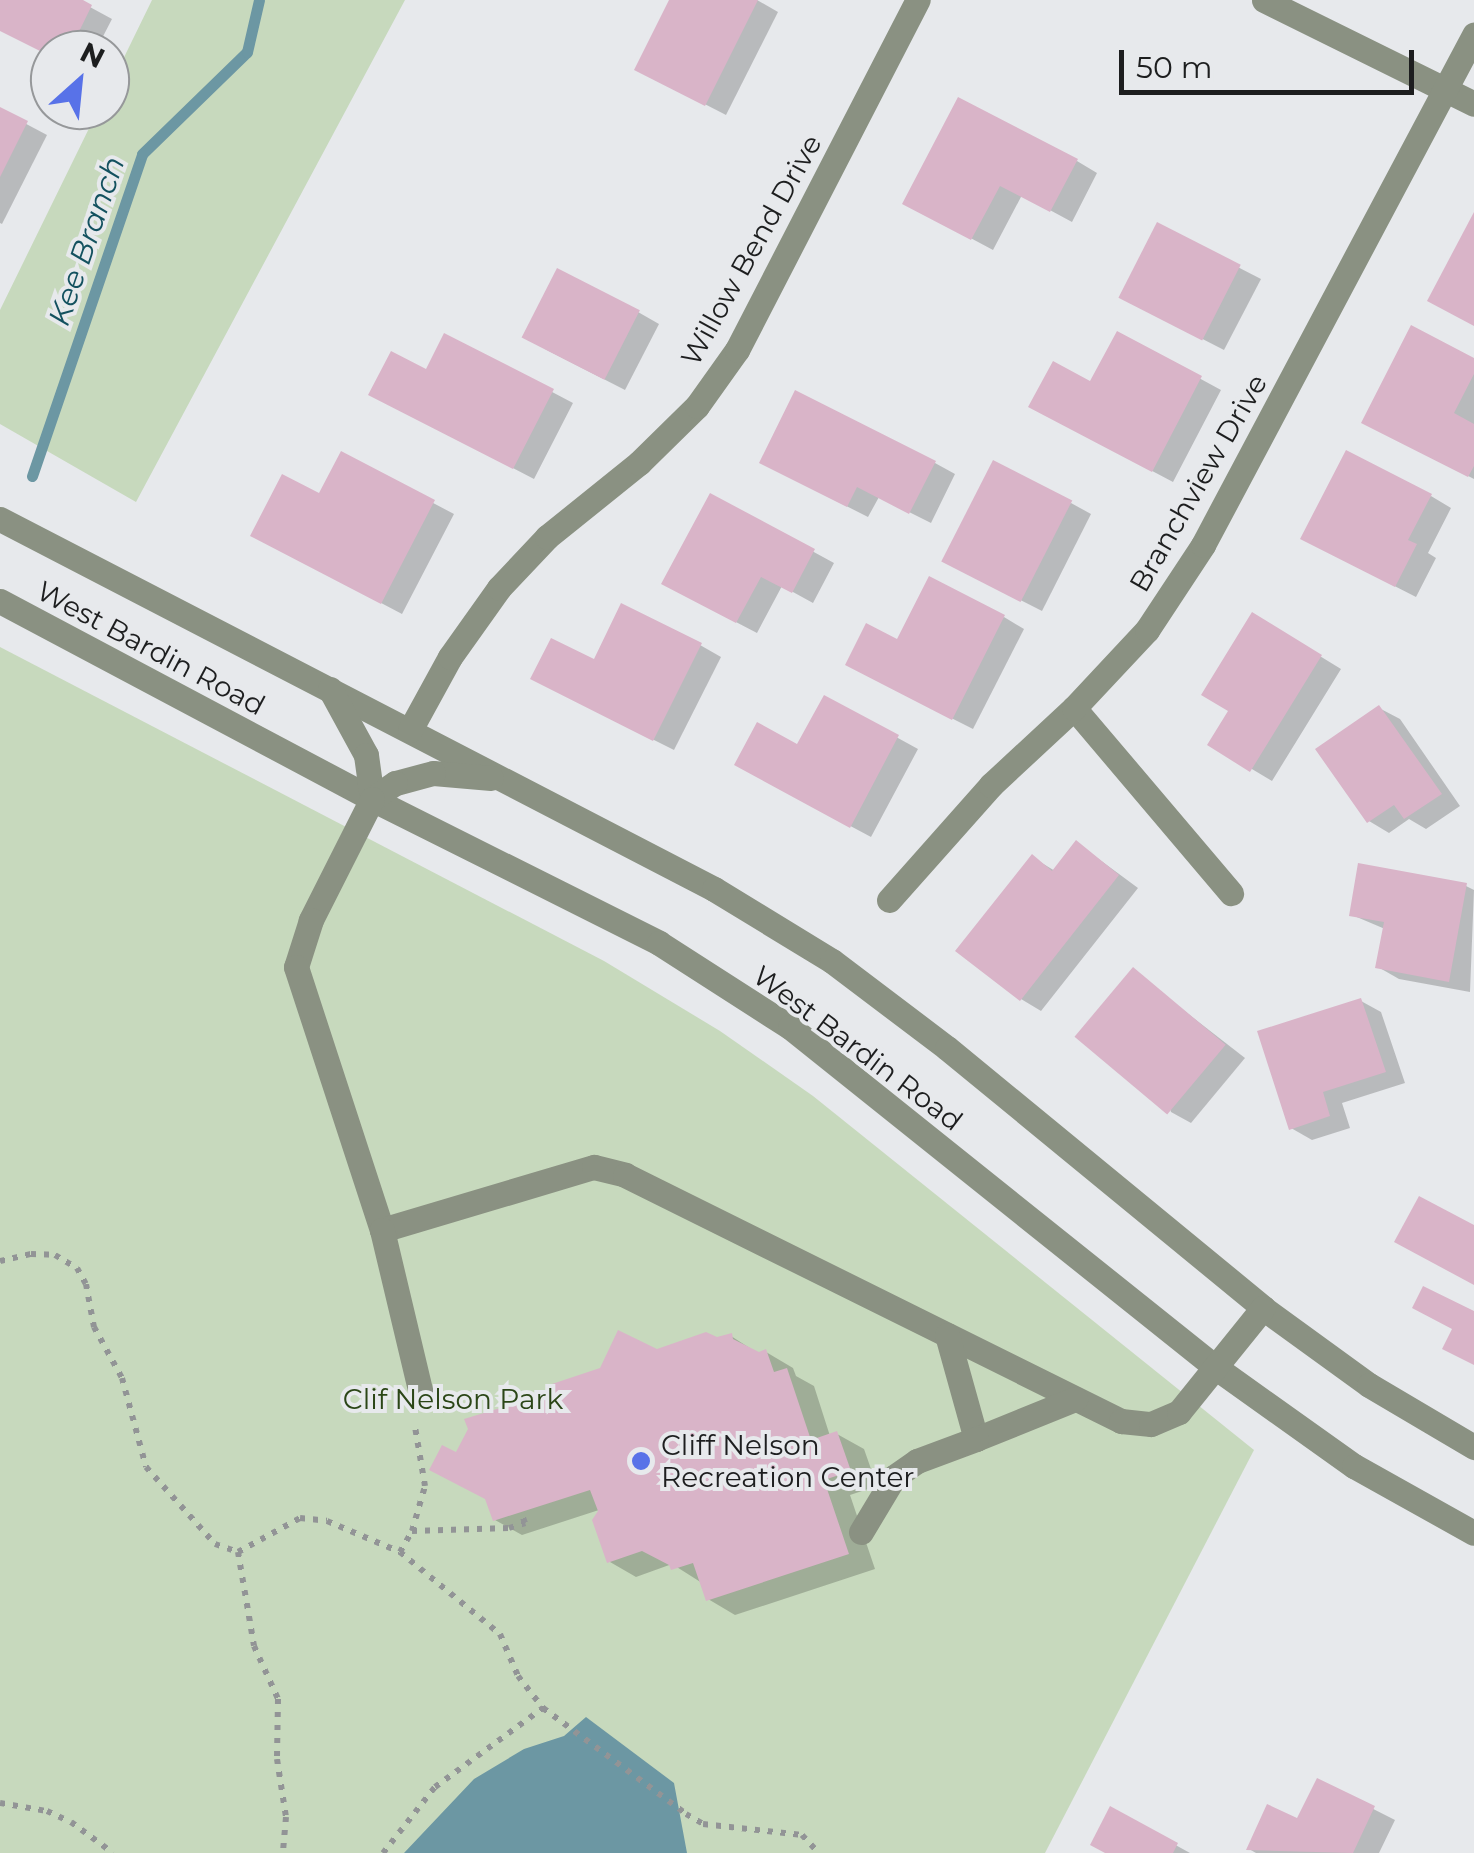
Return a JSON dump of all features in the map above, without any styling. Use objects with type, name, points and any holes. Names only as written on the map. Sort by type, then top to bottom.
[{"type":"street","name":"Willow Bend Drive","points":[[410,730],[450,658],[499,588],[547,538],[639,462],[697,406],[737,350],[918,0]]},
{"type":"street","points":[[1264,0],[1474,104]]},
{"type":"street","name":"Branchview Drive","points":[[889,900],[991,785],[1074,708],[1147,630],[1203,545],[1474,35]]},
{"type":"street","name":"West Bardin Road","points":[[0,519],[714,889],[832,962],[948,1048],[1263,1308],[1369,1385],[1474,1448]]},
{"type":"street","name":"West Bardin Road","points":[[0,602],[372,799],[658,943],[790,1027],[1215,1367],[1354,1466],[1474,1533]]},
{"type":"street","points":[[330,688],[366,755],[372,799]]},
{"type":"street","points":[[1074,708],[1232,893]]},
{"type":"street","points":[[422,1398],[382,1230],[296,966],[312,920],[372,799],[394,783],[432,773],[501,779]]},
{"type":"street","points":[[382,1230],[594,1167],[625,1175],[1121,1422],[1151,1424],[1179,1412],[1263,1308]]},
{"type":"street","points":[[947,1335],[976,1439]]},
{"type":"street","points":[[861,1532],[894,1478],[917,1461],[1075,1399]]},
{"type":"path","points":[[0,1261],[31,1254],[55,1254],[76,1268],[86,1284],[94,1327],[122,1378],[146,1467],[215,1544],[238,1552],[300,1518],[327,1521],[400,1552],[500,1634],[518,1676],[543,1708],[686,1814],[703,1824],[802,1836],[818,1853]]},
{"type":"path","points":[[400,1552],[412,1531],[425,1486],[414,1420],[422,1398]]},
{"type":"path","points":[[412,1531],[508,1528],[525,1524],[521,1512]]},
{"type":"path","points":[[238,1552],[254,1646],[278,1698],[278,1759],[286,1817],[283,1853]]},
{"type":"path","points":[[383,1853],[435,1787],[543,1708]]},
{"type":"path","points":[[0,1803],[59,1816],[113,1853]]},
{"type":"green space","points":[[152,0],[405,0],[136,502],[0,424],[0,310],[88,130],[130,130],[130,45]]},
{"type":"green space","name":"Clif Nelson Park","points":[[0,647],[604,961],[720,1031],[813,1096],[1254,1450],[1045,1853],[0,1853]]},
{"type":"water","points":[[586,1717],[674,1783],[687,1853],[404,1853],[474,1779],[524,1749],[564,1736]]},
{"type":"building","points":[[0,0],[83,0],[92,5],[80,30],[30,30],[30,46],[0,31]]},
{"type":"building","points":[[669,0],[758,0],[705,106],[634,70]]},
{"type":"building","points":[[958,97],[1078,159],[1050,212],[1000,186],[971,240],[902,204]]},
{"type":"building","points":[[0,107],[28,121],[0,177]]},
{"type":"building","points":[[1474,212],[1474,326],[1427,301]]},
{"type":"building","points":[[1157,222],[1241,265],[1202,340],[1118,298]]},
{"type":"building","points":[[557,268],[640,310],[604,380],[522,337]]},
{"type":"building","points":[[1411,325],[1474,358],[1474,374],[1454,413],[1474,424],[1474,466],[1468,477],[1361,423]]},
{"type":"building","points":[[1117,331],[1202,376],[1152,472],[1028,407],[1053,361],[1090,381]]},
{"type":"building","points":[[444,333],[554,389],[513,469],[368,395],[391,351],[426,369]]},
{"type":"building","points":[[795,390],[936,461],[909,514],[857,487],[847,507],[759,463]]},
{"type":"building","points":[[1346,450],[1432,494],[1408,540],[1417,544],[1395,587],[1300,539]]},
{"type":"building","points":[[341,451],[435,500],[381,604],[250,536],[282,474],[319,493]]},
{"type":"building","points":[[993,460],[1072,500],[1021,602],[941,562]]},
{"type":"building","points":[[710,493],[815,549],[792,593],[761,577],[736,623],[661,584]]},
{"type":"building","points":[[929,576],[1005,615],[952,720],[845,665],[866,623],[897,639]]},
{"type":"building","points":[[621,603],[702,643],[653,741],[530,679],[551,638],[594,659]]},
{"type":"building","points":[[1252,612],[1322,655],[1250,772],[1207,745],[1228,711],[1201,695]]},
{"type":"building","points":[[824,695],[899,735],[850,828],[734,765],[757,722],[797,744]]},
{"type":"building","points":[[1379,705],[1442,794],[1404,819],[1394,805],[1367,823],[1315,749]]},
{"type":"building","points":[[1076,840],[1119,875],[1020,1001],[955,951],[1032,854],[1052,871]]},
{"type":"building","points":[[1358,863],[1467,883],[1449,982],[1375,968],[1384,922],[1349,916]]},
{"type":"building","points":[[1133,967],[1226,1045],[1167,1114],[1075,1037]]},
{"type":"building","points":[[1361,998],[1386,1072],[1323,1092],[1330,1116],[1289,1130],[1257,1031]]},
{"type":"building","points":[[1419,1196],[1474,1225],[1474,1285],[1394,1242]]},
{"type":"building","points":[[1423,1286],[1474,1311],[1474,1365],[1442,1349],[1452,1329],[1412,1308]]},
{"type":"building","name":"Cliff Nelson Recreation Center","points":[[618,1330],[657,1349],[706,1332],[717,1337],[732,1333],[733,1339],[759,1352],[766,1349],[774,1372],[787,1368],[811,1440],[837,1431],[851,1471],[824,1480],[849,1554],[706,1601],[693,1563],[671,1570],[669,1565],[642,1551],[607,1563],[592,1520],[598,1511],[590,1490],[493,1521],[485,1499],[429,1470],[442,1445],[456,1452],[468,1429],[464,1419],[543,1395],[549,1385],[600,1368]]},
{"type":"building","points":[[1317,1778],[1375,1806],[1353,1853],[1246,1850],[1267,1804],[1297,1818]]},
{"type":"building","points":[[1110,1806],[1178,1843],[1173,1853],[1105,1853],[1090,1845]]},
{"type":"waterway","name":"Kee Branch","points":[[32,476],[142,154],[247,52],[259,0]]},
{"type":"place","name":"Cliff Nelson Recreation Center","points":[[641,1461]]}]
